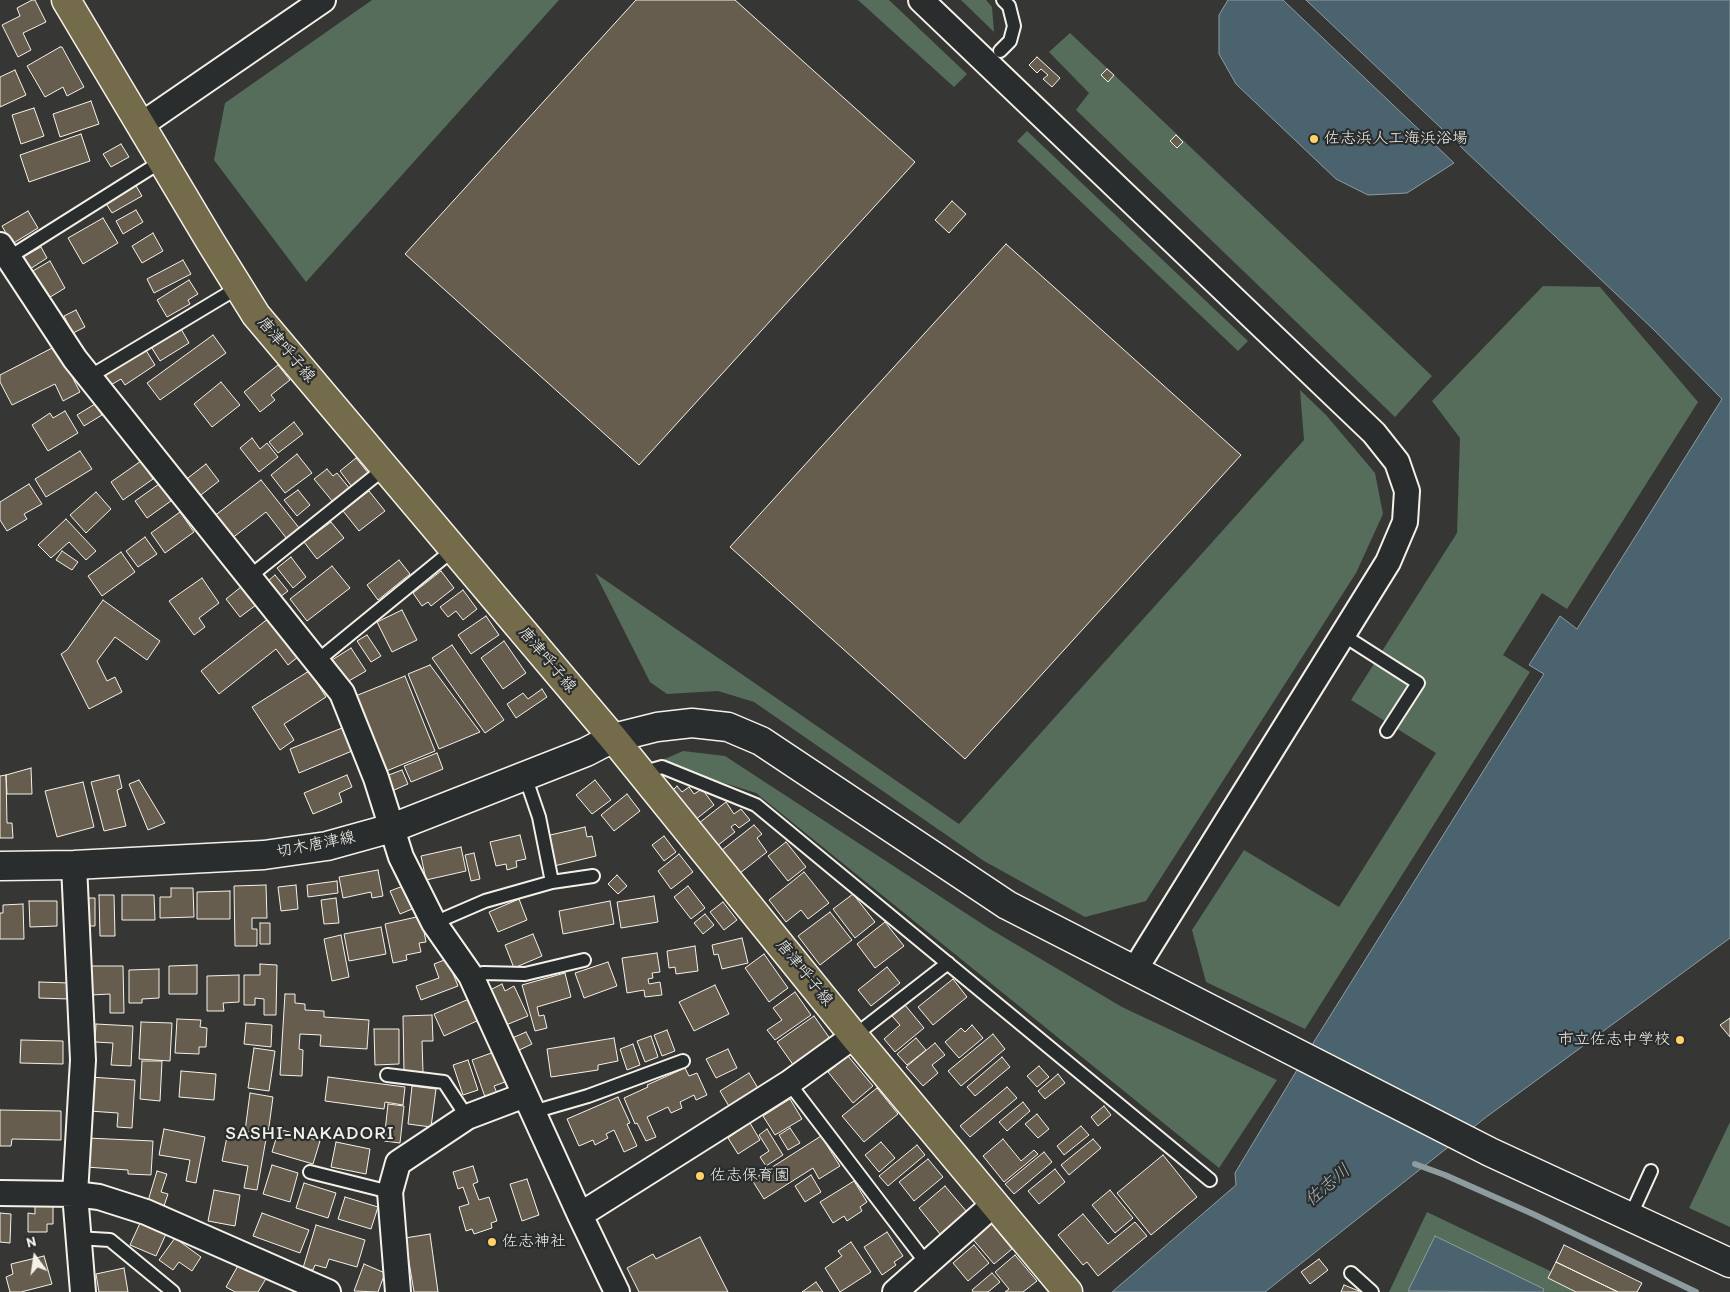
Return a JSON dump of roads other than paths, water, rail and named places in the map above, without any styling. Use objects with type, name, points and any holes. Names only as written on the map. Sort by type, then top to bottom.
[{"type":"main road","name":"唐津呼子線","points":[[66,0],[256,315],[613,738],[854,1036],[1068,1292]]},
{"type":"street","points":[[141,125],[323,0]]},
{"type":"street","points":[[921,0],[1374,433],[1397,462],[1407,491],[1405,522],[1388,562],[1134,971]]},
{"type":"street","points":[[4,252],[75,359],[342,693],[376,778],[401,857],[434,923],[470,976],[580,1216],[618,1292]]},
{"type":"street","name":"切木唐津線","points":[[0,866],[74,865],[264,855],[327,846],[392,828],[586,752],[613,738],[657,728],[692,723],[728,727],[761,741],[1007,905],[1490,1152],[1730,1263]]},
{"type":"street","points":[[74,865],[83,1060],[75,1194],[83,1292]]},
{"type":"street","points":[[580,1216],[789,1083],[854,1036]]},
{"type":"street","points":[[398,1292],[390,1192],[398,1163],[467,1117],[529,1104]]},
{"type":"street","points":[[0,1192],[99,1196],[146,1212],[328,1292]]},
{"type":"street","points":[[895,1292],[994,1204]]},
{"type":"lane","points":[[1000,51],[1010,41],[1014,26],[1010,6],[1003,0]]},
{"type":"lane","points":[[4,252],[162,161]]},
{"type":"lane","points":[[89,377],[239,287]]},
{"type":"lane","points":[[250,577],[385,468]]},
{"type":"lane","points":[[317,661],[454,549]]},
{"type":"lane","points":[[1343,636],[1418,683],[1387,732]]},
{"type":"lane","points":[[641,773],[662,767],[756,805],[1210,1180]]},
{"type":"lane","points":[[525,776],[539,817],[552,882]]},
{"type":"lane","points":[[434,923],[485,901],[552,882],[593,876]]},
{"type":"lane","points":[[470,976],[483,973],[525,974],[584,960]]},
{"type":"lane","points":[[854,1036],[948,963]]},
{"type":"lane","points":[[529,1104],[588,1096],[683,1061]]},
{"type":"lane","points":[[387,1075],[444,1082],[467,1117]]},
{"type":"lane","points":[[789,1083],[933,1258]]},
{"type":"lane","points":[[1630,1217],[1651,1171]]},
{"type":"lane","points":[[310,1172],[390,1192]]},
{"type":"lane","points":[[78,1238],[110,1240],[173,1292]]},
{"type":"lane","points":[[1351,1273],[1372,1292]]},
{"type":"water","points":[[1228,0],[1283,0],[1454,163],[1407,193],[1368,195],[1336,179],[1236,84],[1219,54],[1219,15]]},
{"type":"water","name":"佐志川","points":[[1306,0],[1730,0],[1730,938],[1485,1118],[1265,1292],[1112,1292],[1236,1185],[1235,1173],[1315,1040],[1544,674],[1529,665],[1560,616],[1577,629],[1722,399],[1653,329]]},
{"type":"water","points":[[1435,1236],[1544,1289],[1543,1292],[1408,1291]]},
{"type":"waterway","points":[[1415,1164],[1445,1175],[1533,1214],[1696,1292]]},
{"type":"place","name":"佐志浜人工海浜浴場","points":[[1314,139]]},
{"type":"place","name":"市立佐志中学校","points":[[1680,1040]]},
{"type":"place","name":"佐志保育園","points":[[700,1176]]},
{"type":"place","name":"佐志神社","points":[[492,1242]]},
{"type":"district","name":"SASHI-NAKADORI","points":[[310,1134]]}]
